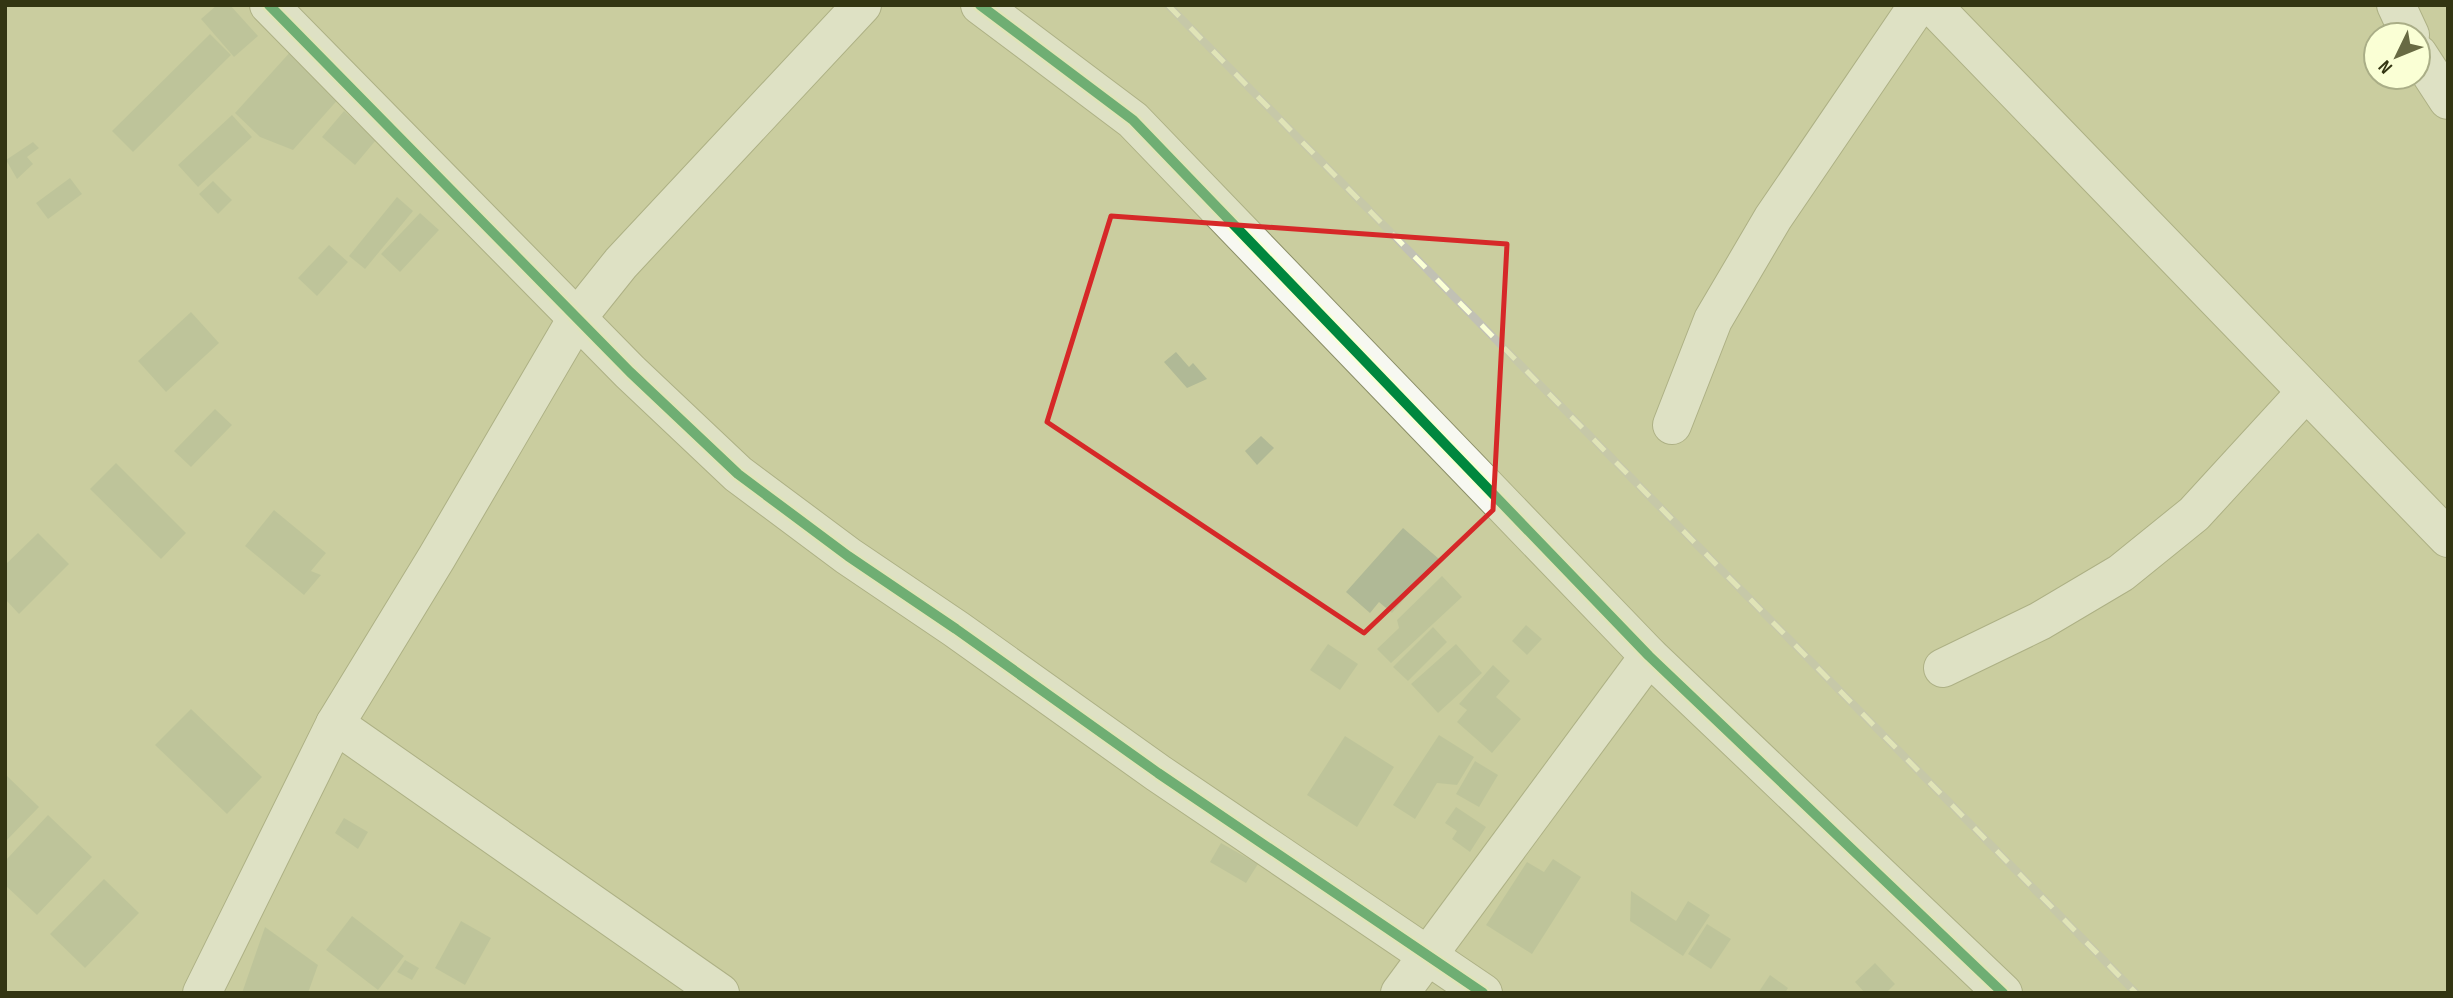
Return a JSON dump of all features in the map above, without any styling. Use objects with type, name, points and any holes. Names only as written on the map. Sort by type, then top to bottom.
[{"type":"street","points":[[269,5],[577,318],[738,474],[848,556],[956,629],[1158,773],[1483,993]]},
{"type":"street","points":[[202,993],[335,724],[437,557],[577,318],[621,263],[862,5]]},
{"type":"street","points":[[980,5],[1133,120],[1650,656],[2003,993]]},
{"type":"street","points":[[1672,425],[1713,320],[1773,218],[1918,5]]},
{"type":"street","points":[[1932,5],[2448,538]]},
{"type":"street","points":[[2396,5],[2403,21]]},
{"type":"street","points":[[2432,73],[2444,90]]},
{"type":"street","points":[[1943,668],[2040,621],[2121,573],[2194,513],[2305,393]]},
{"type":"street","points":[[1400,993],[1650,656]]},
{"type":"street","points":[[335,724],[720,993]]},
{"type":"highlighted area","points":[[1111,216],[1507,244],[1493,510],[1364,633],[1047,422]]},
{"type":"building","points":[[217,5],[230,5],[258,36],[234,57],[201,19]]},
{"type":"building","points":[[210,34],[231,55],[133,152],[112,131]]},
{"type":"building","points":[[292,50],[342,95],[293,150],[260,137],[235,113]]},
{"type":"building","points":[[344,111],[376,140],[355,165],[322,137]]},
{"type":"building","points":[[232,115],[252,137],[198,187],[178,165]]},
{"type":"building","points":[[33,142],[39,148],[27,157],[33,164],[17,179],[6,160]]},
{"type":"building","points":[[70,178],[82,194],[48,219],[36,203]]},
{"type":"building","points":[[213,181],[232,200],[218,214],[199,194]]},
{"type":"building","points":[[397,197],[413,211],[365,269],[349,256]]},
{"type":"building","points":[[420,213],[439,230],[400,272],[381,254]]},
{"type":"building","points":[[329,245],[348,262],[317,296],[298,278]]},
{"type":"building","points":[[191,312],[219,343],[166,392],[138,361]]},
{"type":"building","points":[[1176,352],[1189,367],[1193,363],[1207,379],[1187,388],[1164,362]]},
{"type":"building","points":[[215,409],[232,425],[191,467],[174,451]]},
{"type":"building","points":[[1261,436],[1274,448],[1257,465],[1245,451]]},
{"type":"building","points":[[116,463],[186,533],[161,559],[90,489]]},
{"type":"building","points":[[274,510],[326,553],[311,571],[321,575],[304,595],[245,546]]},
{"type":"building","points":[[1403,528],[1439,559],[1392,613],[1379,602],[1370,613],[1346,592]]},
{"type":"building","points":[[38,533],[69,564],[19,614],[5,599],[5,565]]},
{"type":"building","points":[[1442,576],[1462,597],[1391,663],[1377,649],[1399,628],[1397,620]]},
{"type":"building","points":[[1526,625],[1542,639],[1527,655],[1512,641]]},
{"type":"building","points":[[1433,627],[1447,642],[1408,681],[1393,667]]},
{"type":"building","points":[[1328,644],[1358,664],[1340,690],[1310,670]]},
{"type":"building","points":[[1456,644],[1482,673],[1438,713],[1411,684]]},
{"type":"building","points":[[1493,665],[1510,681],[1496,697],[1521,719],[1492,753],[1457,722],[1467,710],[1459,704]]},
{"type":"building","points":[[191,709],[262,777],[227,814],[155,745]]},
{"type":"building","points":[[1439,735],[1474,757],[1457,785],[1437,783],[1415,819],[1393,805]]},
{"type":"building","points":[[1345,736],[1394,767],[1357,827],[1307,795]]},
{"type":"building","points":[[1475,761],[1498,775],[1479,807],[1456,794]]},
{"type":"building","points":[[5,774],[39,807],[5,842]]},
{"type":"building","points":[[1456,807],[1486,827],[1470,852],[1452,839],[1457,831],[1445,823]]},
{"type":"building","points":[[48,815],[92,857],[37,915],[5,885],[5,861]]},
{"type":"building","points":[[344,818],[368,832],[358,849],[335,833]]},
{"type":"building","points":[[1221,843],[1258,864],[1246,883],[1210,862]]},
{"type":"building","points":[[1553,859],[1581,877],[1532,954],[1486,925],[1527,862],[1544,872]]},
{"type":"building","points":[[104,879],[139,913],[85,968],[50,934]]},
{"type":"building","points":[[1631,891],[1676,921],[1688,901],[1710,915],[1683,956],[1630,921]]},
{"type":"building","points":[[352,916],[404,956],[378,990],[326,950]]},
{"type":"building","points":[[461,921],[491,938],[465,985],[435,968]]},
{"type":"building","points":[[1707,924],[1731,939],[1711,969],[1688,954]]},
{"type":"building","points":[[265,927],[318,965],[308,993],[242,993]]},
{"type":"building","points":[[405,960],[419,968],[412,980],[397,972]]},
{"type":"building","points":[[1875,963],[1895,984],[1886,993],[1865,993],[1855,982]]},
{"type":"building","points":[[1770,975],[1788,988],[1785,993],[1758,993]]},
{"type":"railway","points":[[1168,5],[2136,993]]},
{"type":"cycle path","points":[[269,5],[630,372],[738,474],[848,556],[956,629],[1158,773],[1483,993]]},
{"type":"cycle path","points":[[980,5],[1133,120],[1649,656],[2003,993]]}]
